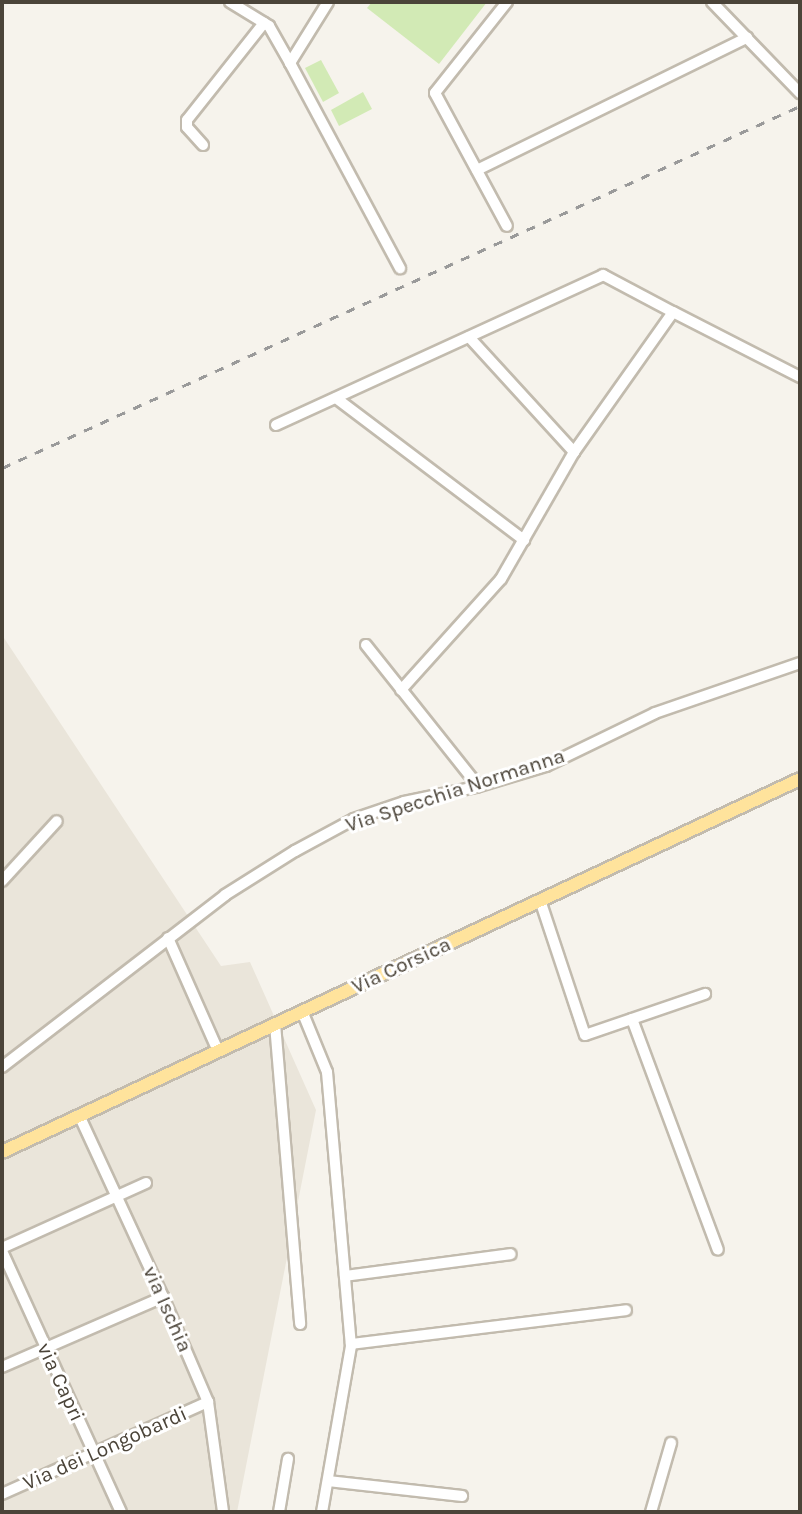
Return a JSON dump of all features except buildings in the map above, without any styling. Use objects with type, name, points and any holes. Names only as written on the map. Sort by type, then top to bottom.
[{"type":"main road","name":"Via Corsica","points":[[2,1152],[800,779]]},
{"type":"street","points":[[230,2],[269,26],[400,268]]},
{"type":"street","points":[[290,64],[328,2]]},
{"type":"street","points":[[507,2],[435,93],[507,226]]},
{"type":"street","points":[[712,2],[800,93]]},
{"type":"street","points":[[203,145],[187,127],[187,120],[264,23]]},
{"type":"street","points":[[477,170],[747,38]]},
{"type":"street","points":[[276,425],[603,275],[800,377]]},
{"type":"street","points":[[401,690],[501,579],[575,452],[673,312]]},
{"type":"street","points":[[469,337],[575,452]]},
{"type":"street","points":[[336,398],[524,540]]},
{"type":"street","points":[[366,645],[478,786]]},
{"type":"street","name":"Via Specchia Normanna","points":[[2,1067],[237,887],[295,850],[354,819],[404,802],[478,786],[545,766],[655,713],[800,663]]},
{"type":"street","points":[[2,881],[57,821]]},
{"type":"street","points":[[540,900],[585,1035],[705,994]]},
{"type":"street","points":[[168,938],[218,1051]]},
{"type":"street","points":[[302,1012],[327,1072],[351,1344],[322,1512]]},
{"type":"street","points":[[632,1019],[718,1250]]},
{"type":"street","points":[[275,1024],[300,1325]]},
{"type":"street","name":"via Ischia","points":[[79,1115],[208,1402],[223,1512]]},
{"type":"street","points":[[2,1250],[146,1183]]},
{"type":"street","name":"via Capri","points":[[2,1250],[121,1512]]},
{"type":"street","points":[[345,1276],[511,1254]]},
{"type":"street","points":[[2,1367],[163,1297]]},
{"type":"street","points":[[351,1344],[626,1310]]},
{"type":"street","name":"Via dei Longobardi","points":[[2,1494],[208,1402]]},
{"type":"street","points":[[651,1512],[671,1443]]},
{"type":"street","points":[[279,1512],[288,1459]]},
{"type":"street","points":[[328,1480],[462,1496]]},
{"type":"shaded area","points":[[2,635],[221,966],[250,962],[316,1110],[237,1512],[2,1512]]},
{"type":"green space","points":[[372,2],[487,2],[439,64],[367,8]]},
{"type":"green space","points":[[321,60],[339,93],[323,102],[305,68]]},
{"type":"green space","points":[[363,92],[372,109],[339,126],[331,110]]},
{"type":"railway","points":[[2,468],[800,106]]}]
